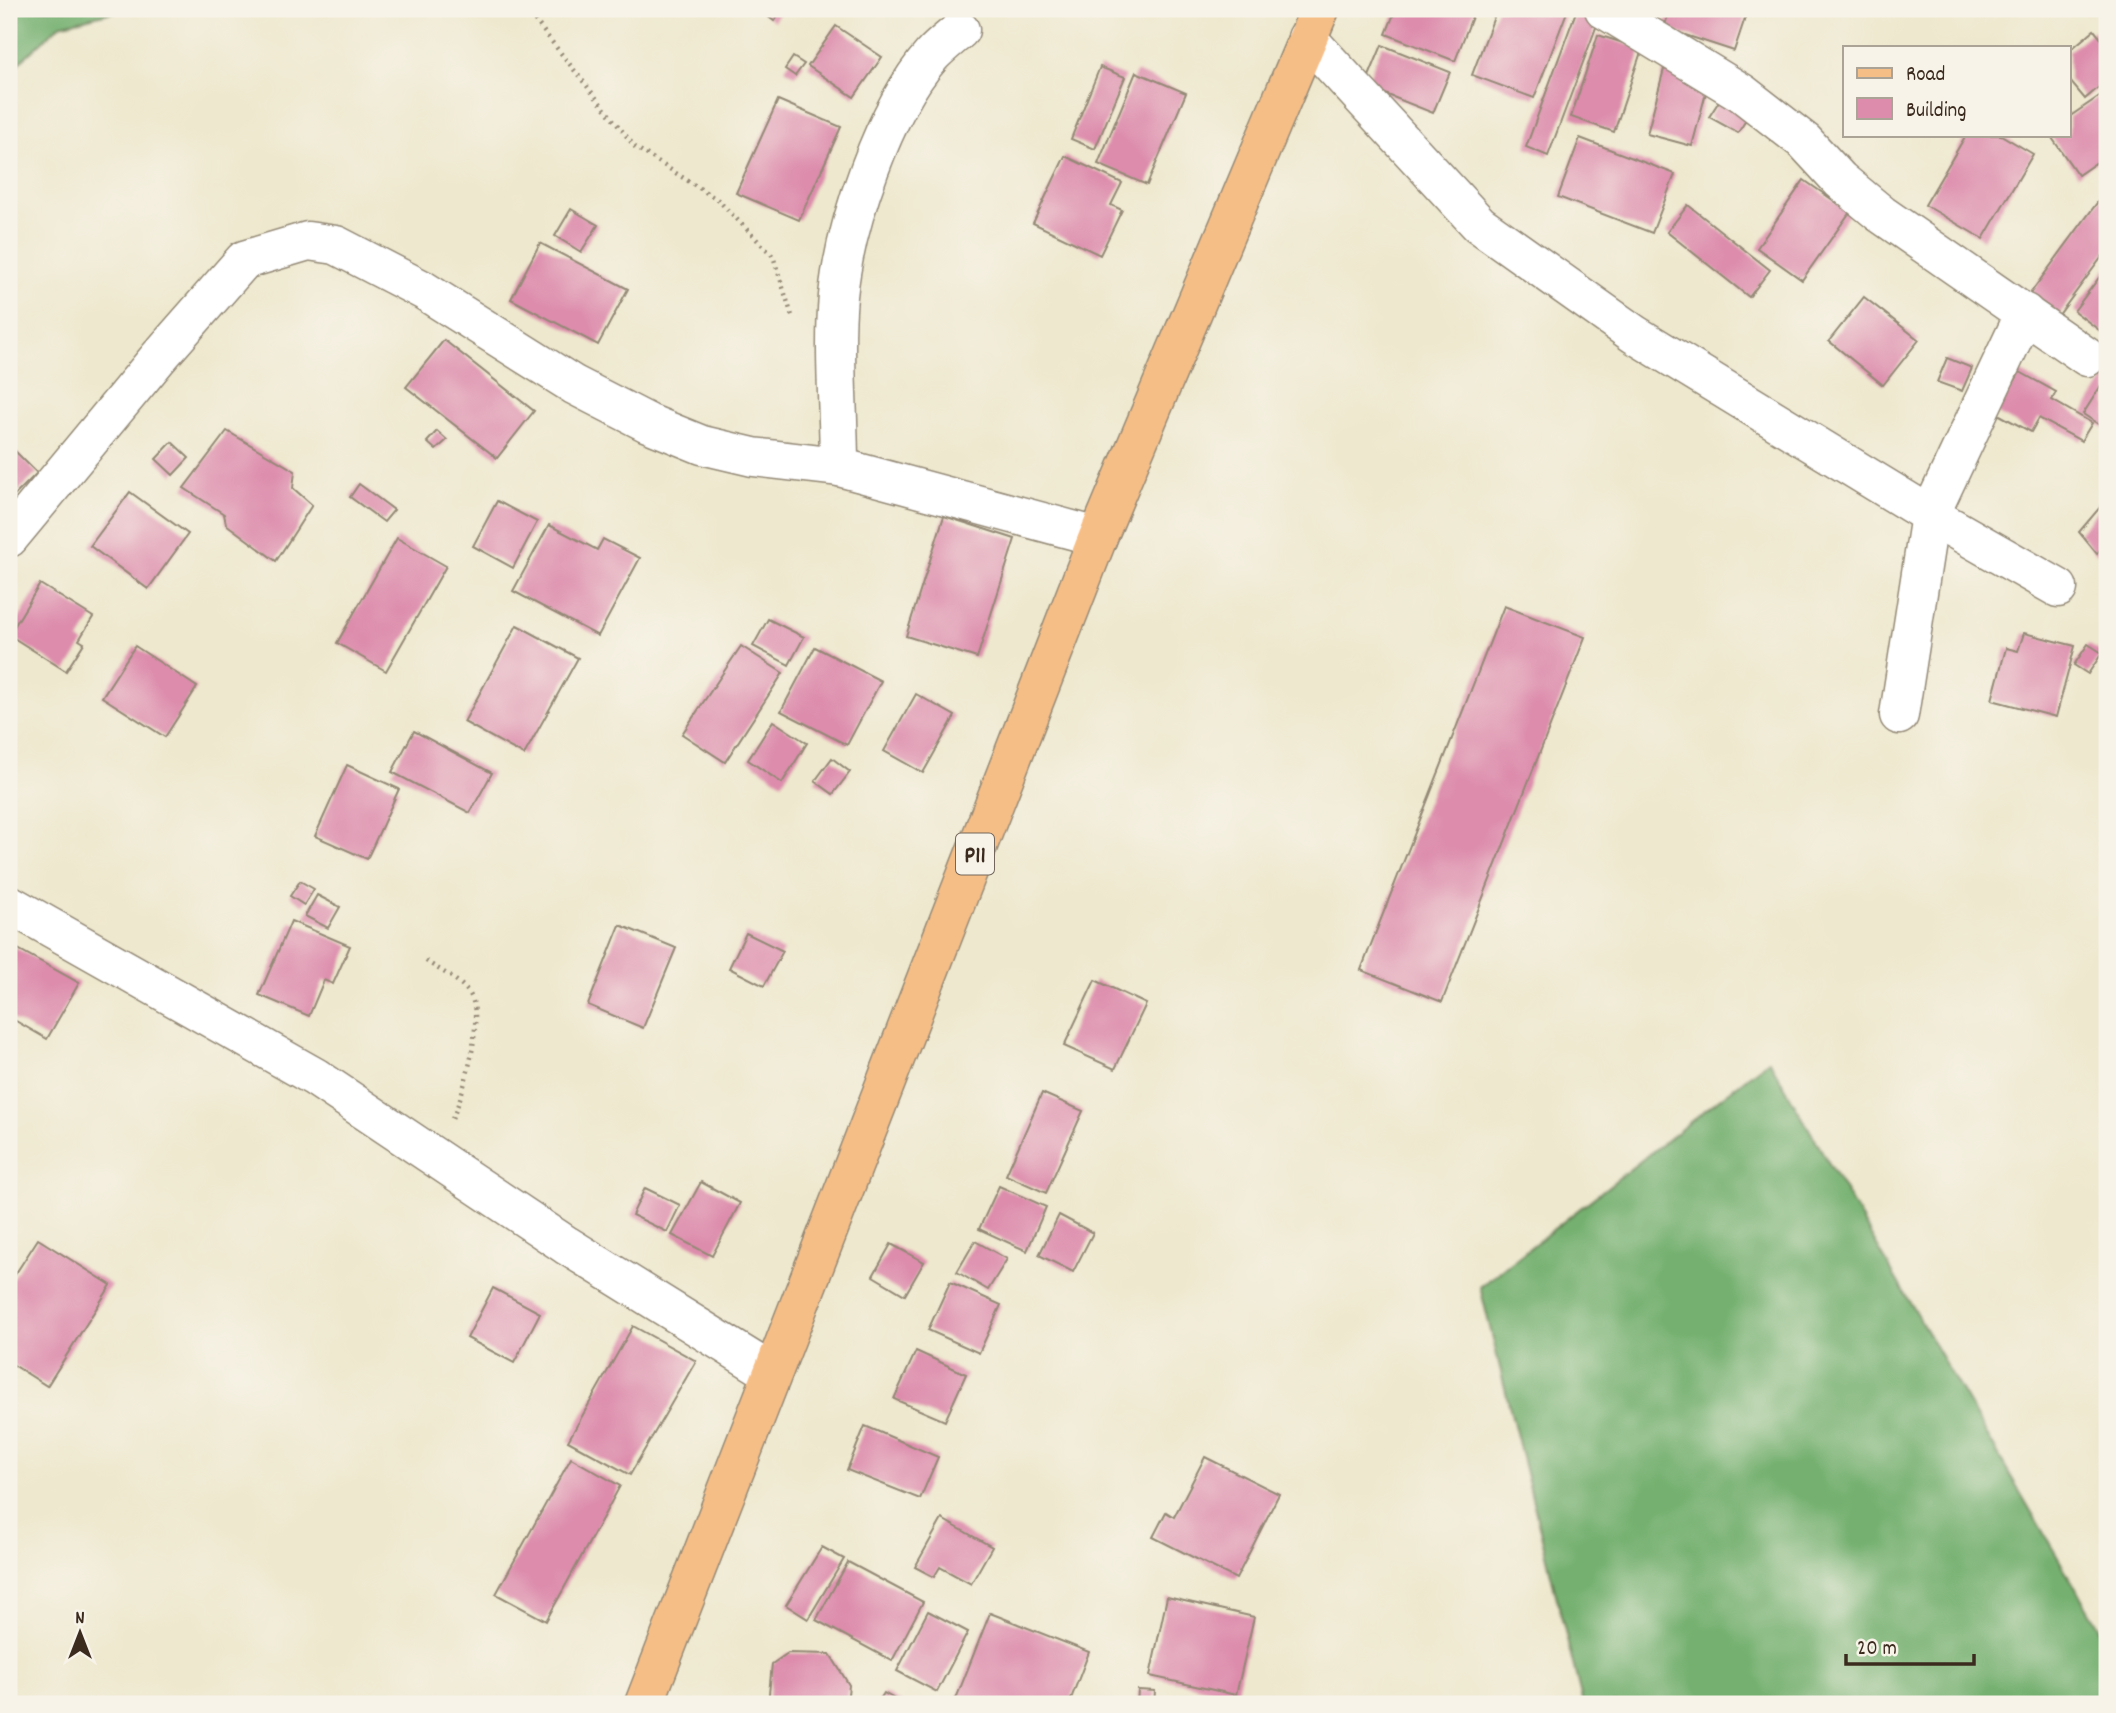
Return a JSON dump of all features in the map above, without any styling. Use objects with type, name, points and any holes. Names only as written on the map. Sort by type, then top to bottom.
[{"type":"main road","name":"P11","points":[[644,1704],[1098,537],[1314,23]]},
{"type":"street","points":[[1604,9],[1742,93],[1805,142],[1840,180],[1881,215],[2087,358]]},
{"type":"street","points":[[1314,23],[1479,224],[1634,334],[1930,515],[2058,588]]},
{"type":"street","points":[[839,467],[838,297],[847,242],[869,170],[901,102],[931,56],[960,30]]},
{"type":"street","points":[[9,538],[158,358],[244,260],[308,241],[336,245],[423,290],[574,385],[648,423],[702,444],[753,457],[839,467],[1098,537]]},
{"type":"street","points":[[1899,715],[1930,515],[2025,313]]},
{"type":"street","points":[[9,904],[315,1077],[436,1155],[529,1221],[772,1373]]},
{"type":"path","points":[[526,9],[635,147],[718,200],[773,256],[794,322]]},
{"type":"path","points":[[426,961],[468,990],[473,999],[475,1019],[472,1051],[459,1104],[436,1155]]},
{"type":"green space","points":[[9,9],[124,9],[60,25],[9,72]]},
{"type":"green space","points":[[1769,1060],[2107,1642],[2107,1704],[1583,1704],[1480,1287]]},
{"type":"building","points":[[764,9],[782,9],[774,21],[762,12]]},
{"type":"building","points":[[1396,9],[1475,9],[1455,61],[1386,34]]},
{"type":"building","points":[[1497,9],[1568,9],[1534,98],[1472,75]]},
{"type":"building","points":[[1577,9],[1601,14],[1548,156],[1526,147]]},
{"type":"building","points":[[1670,9],[1748,9],[1734,51],[1664,28]]},
{"type":"building","points":[[836,26],[882,57],[854,97],[808,66]]},
{"type":"building","points":[[2094,30],[2107,46],[2107,80],[2085,99],[2070,81],[2070,50]]},
{"type":"building","points":[[1598,35],[1642,49],[1614,132],[1571,117]]},
{"type":"building","points":[[1382,45],[1450,72],[1433,113],[1365,86]]},
{"type":"building","points":[[793,57],[804,64],[795,76],[785,69]]},
{"type":"building","points":[[1100,67],[1125,77],[1095,149],[1071,139]]},
{"type":"building","points":[[1664,69],[1709,81],[1692,146],[1647,134]]},
{"type":"building","points":[[1136,72],[1186,93],[1147,185],[1098,164]]},
{"type":"building","points":[[2107,91],[2107,155],[2078,175],[2051,136],[2070,136],[2070,116]]},
{"type":"building","points":[[1721,98],[1749,115],[1738,133],[1709,117]]},
{"type":"building","points":[[778,100],[841,127],[799,220],[736,193]]},
{"type":"building","points":[[1965,136],[2003,136],[2033,154],[1983,239],[1925,205]]},
{"type":"building","points":[[1580,138],[1675,174],[1652,233],[1558,197]]},
{"type":"building","points":[[1065,156],[1122,183],[1111,205],[1122,210],[1100,255],[1033,223]]},
{"type":"building","points":[[1804,180],[1850,212],[1802,280],[1757,248]]},
{"type":"building","points":[[2105,192],[2107,250],[2058,316],[2029,295]]},
{"type":"building","points":[[1688,205],[1770,270],[1749,297],[1667,232]]},
{"type":"building","points":[[571,209],[598,225],[581,252],[555,236]]},
{"type":"building","points":[[540,243],[628,289],[598,345],[511,299]]},
{"type":"building","points":[[2107,267],[2107,336],[2074,311]]},
{"type":"building","points":[[1864,297],[1919,340],[1883,385],[1829,341]]},
{"type":"building","points":[[444,340],[534,411],[497,458],[406,387]]},
{"type":"building","points":[[1947,358],[1972,368],[1962,391],[1937,382]]},
{"type":"building","points":[[2020,372],[2056,392],[2052,400],[2092,423],[2081,441],[2039,418],[2031,432],[1996,413]]},
{"type":"building","points":[[2107,376],[2107,430],[2083,414]]},
{"type":"building","points":[[227,431],[295,471],[293,488],[312,505],[276,561],[226,524],[224,514],[184,488]]},
{"type":"building","points":[[437,431],[447,440],[436,450],[427,442]]},
{"type":"building","points":[[172,442],[189,458],[173,475],[156,459]]},
{"type":"building","points":[[9,445],[37,473],[9,501]]},
{"type":"building","points":[[359,484],[394,510],[384,522],[350,497]]},
{"type":"building","points":[[130,492],[188,534],[148,589],[90,546]]},
{"type":"building","points":[[2107,499],[2107,542],[2097,554],[2079,532]]},
{"type":"building","points":[[497,501],[537,522],[513,568],[473,546]]},
{"type":"building","points":[[944,516],[1015,539],[977,658],[906,636]]},
{"type":"building","points":[[549,525],[597,550],[603,539],[640,558],[598,636],[513,591]]},
{"type":"building","points":[[397,538],[446,566],[386,671],[337,643]]},
{"type":"building","points":[[40,584],[93,617],[79,640],[84,643],[66,671],[9,635]]},
{"type":"building","points":[[1504,606],[1585,637],[1442,1002],[1361,970]]},
{"type":"building","points":[[768,619],[804,637],[789,665],[753,646]]},
{"type":"building","points":[[517,625],[578,658],[524,755],[464,722]]},
{"type":"building","points":[[2024,633],[2075,646],[2056,717],[1992,700],[2006,648],[2018,651]]},
{"type":"building","points":[[2088,644],[2102,653],[2088,674],[2074,665]]},
{"type":"building","points":[[135,646],[197,687],[165,737],[102,697]]},
{"type":"building","points":[[741,646],[783,673],[725,762],[682,734]]},
{"type":"building","points":[[815,647],[881,681],[847,745],[781,711]]},
{"type":"building","points":[[2102,662],[2107,662],[2107,678],[2102,678]]},
{"type":"building","points":[[916,694],[955,716],[923,773],[884,751]]},
{"type":"building","points":[[773,721],[807,743],[782,783],[748,760]]},
{"type":"building","points":[[414,731],[492,773],[470,813],[392,772]]},
{"type":"building","points":[[832,758],[850,772],[833,794],[815,781]]},
{"type":"building","points":[[347,765],[399,789],[367,859],[315,836]]},
{"type":"building","points":[[300,881],[314,889],[304,905],[290,896]]},
{"type":"building","points":[[317,895],[340,907],[328,928],[305,916]]},
{"type":"building","points":[[291,921],[350,946],[333,984],[324,980],[309,1016],[259,995]]},
{"type":"building","points":[[620,925],[676,948],[643,1028],[588,1005]]},
{"type":"building","points":[[746,933],[783,951],[764,986],[729,968]]},
{"type":"building","points":[[9,944],[79,983],[47,1039],[9,1017]]},
{"type":"building","points":[[1095,980],[1146,1004],[1115,1069],[1064,1046]]},
{"type":"building","points":[[1042,1093],[1083,1111],[1046,1193],[1006,1175]]},
{"type":"building","points":[[701,1182],[740,1203],[712,1256],[672,1235]]},
{"type":"building","points":[[999,1186],[1046,1207],[1027,1251],[979,1229]]},
{"type":"building","points":[[645,1188],[680,1205],[667,1232],[632,1215]]},
{"type":"building","points":[[1059,1215],[1093,1233],[1073,1272],[1039,1255]]},
{"type":"building","points":[[38,1239],[111,1285],[47,1386],[9,1362],[9,1284]]},
{"type":"building","points":[[975,1241],[1007,1259],[988,1290],[957,1272]]},
{"type":"building","points":[[891,1244],[924,1262],[905,1295],[873,1276]]},
{"type":"building","points":[[950,1282],[1001,1305],[979,1353],[928,1330]]},
{"type":"building","points":[[493,1288],[540,1313],[514,1363],[467,1338]]},
{"type":"building","points":[[633,1326],[696,1361],[630,1475],[568,1441]]},
{"type":"building","points":[[916,1351],[966,1374],[945,1421],[894,1399]]},
{"type":"building","points":[[865,1426],[938,1457],[920,1499],[847,1470]]},
{"type":"building","points":[[1205,1457],[1279,1494],[1236,1579],[1153,1537],[1166,1512],[1174,1517]]},
{"type":"building","points":[[571,1458],[620,1486],[546,1621],[496,1594]]},
{"type":"building","points":[[942,1519],[992,1547],[971,1584],[940,1567],[934,1577],[915,1567]]},
{"type":"building","points":[[822,1547],[844,1559],[808,1619],[786,1605]]},
{"type":"building","points":[[848,1562],[923,1602],[892,1661],[816,1620]]},
{"type":"building","points":[[1167,1597],[1254,1617],[1236,1695],[1150,1676]]},
{"type":"building","points":[[928,1611],[968,1632],[937,1692],[897,1671]]},
{"type":"building","points":[[990,1613],[1089,1652],[1069,1704],[954,1704]]},
{"type":"building","points":[[788,1653],[830,1654],[849,1685],[847,1704],[768,1704],[772,1664]]},
{"type":"building","points":[[1138,1690],[1155,1691],[1154,1704],[1137,1704]]},
{"type":"building","points":[[884,1693],[903,1704],[877,1704]]}]
